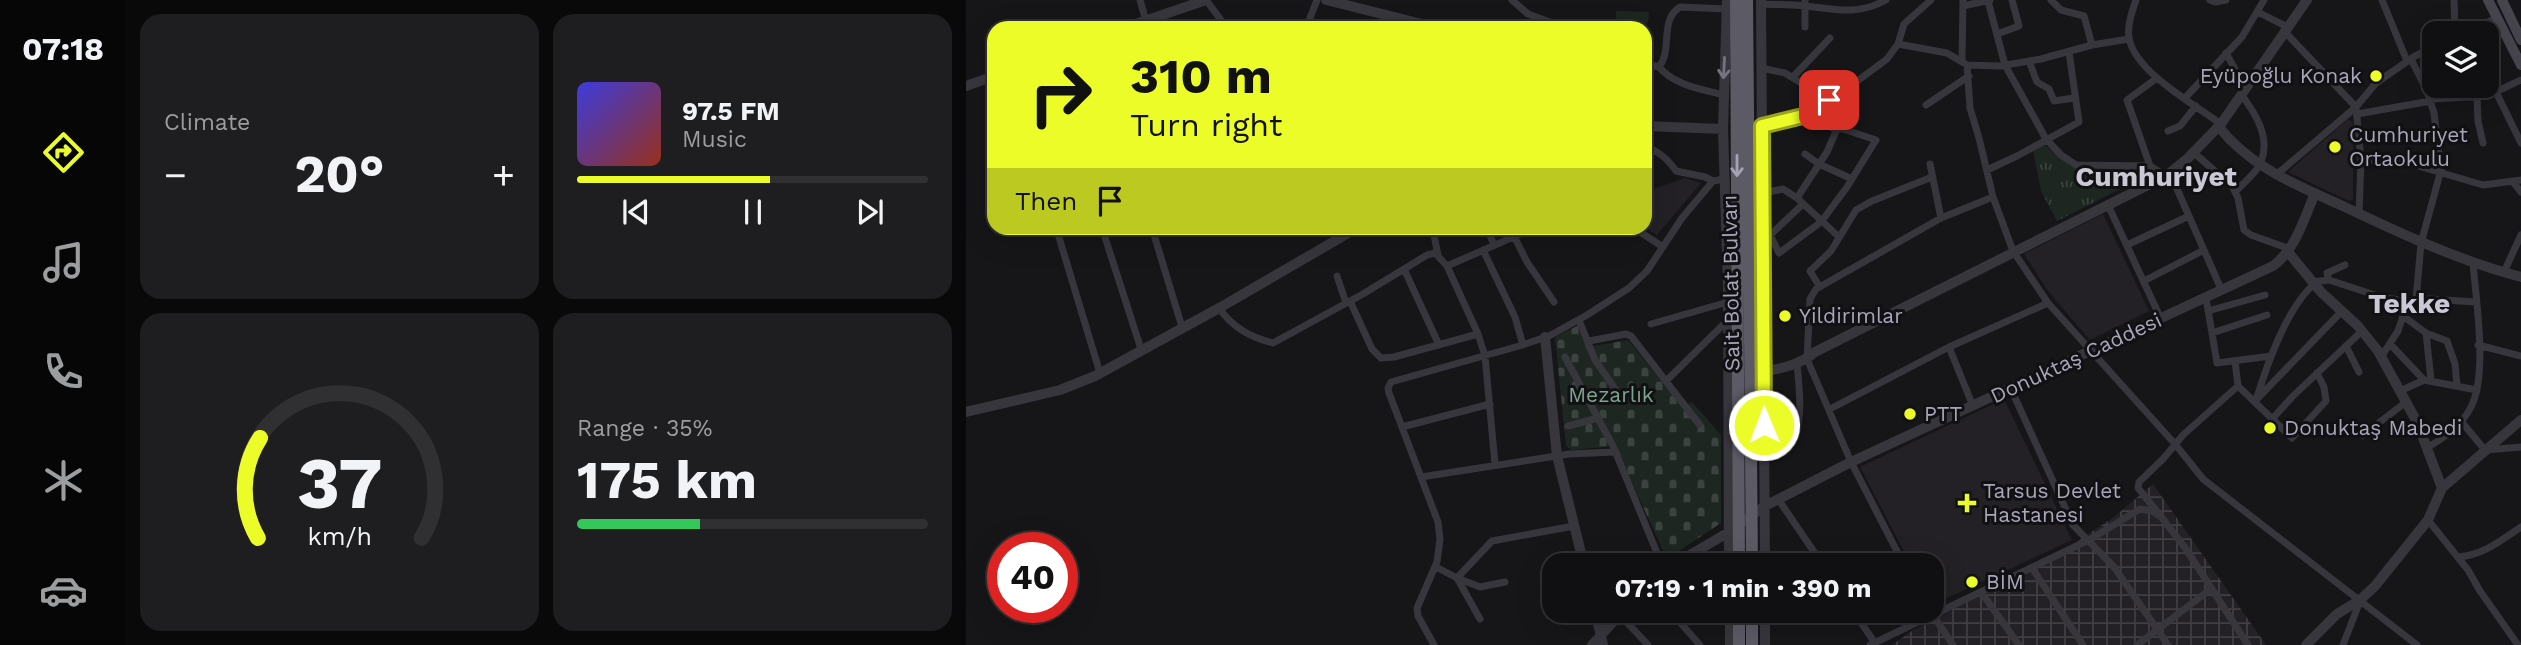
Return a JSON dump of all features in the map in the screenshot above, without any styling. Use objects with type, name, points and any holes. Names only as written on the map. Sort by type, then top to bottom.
[{"type":"highway","name":"Sait Bolat Bulvarı","points":[[1747,0],[1758,372],[1752,553]]},
{"type":"highway","points":[[1730,3],[1734,528],[1737,553]]},
{"type":"highway","points":[[1739,623],[1739,645]]},
{"type":"highway","points":[[1752,623],[1752,645]]},
{"type":"main road","points":[[2488,0],[2521,65]]},
{"type":"main road","points":[[2502,0],[2521,40]]},
{"type":"street","points":[[1140,0],[1146,21],[1206,0],[1222,21]]},
{"type":"street","points":[[1310,21],[1317,0]]},
{"type":"street","points":[[1326,0],[1399,21]]},
{"type":"street","points":[[1512,0],[1528,14],[1547,21]]},
{"type":"street","points":[[1765,553],[1758,372],[1766,237],[1762,193],[1761,2],[1805,3],[1841,12],[1859,10],[1886,0]]},
{"type":"street","points":[[1762,126],[1807,115],[1887,59],[1898,44],[1903,24],[1931,0]]},
{"type":"street","points":[[2222,291],[2168,174],[2150,166],[2076,165],[2061,155],[2046,139],[2005,65],[1989,0],[1963,3],[1970,108],[1993,197],[2013,251],[2048,303],[2175,444],[2203,479],[2417,645]]},
{"type":"street","points":[[1997,34],[2019,26],[2012,0]]},
{"type":"street","points":[[2051,0],[2061,10],[2084,16],[2092,45]]},
{"type":"street","points":[[2136,0],[2129,22],[2129,40],[2137,57],[2157,78],[2219,125],[2238,149],[2276,175],[2421,243],[2521,277]]},
{"type":"street","points":[[2210,0],[2226,0]]},
{"type":"street","points":[[2185,98],[2242,37],[2264,0]]},
{"type":"street","points":[[1758,372],[1802,361],[2168,174],[2219,125],[2306,0]]},
{"type":"street","points":[[2381,357],[2412,301],[2421,243],[2441,173],[2439,145],[2430,100],[2382,0]]},
{"type":"street","points":[[2454,0],[2455,21]]},
{"type":"street","points":[[1659,67],[1665,55],[1668,18],[1676,8],[1730,3],[1723,129],[1734,528],[1731,553]]},
{"type":"street","points":[[1805,3],[1805,27]]},
{"type":"street","points":[[2258,12],[2285,29],[2357,111],[2361,160],[2359,214]]},
{"type":"street","points":[[2490,21],[2497,18]]},
{"type":"street","points":[[1793,77],[1830,38]]},
{"type":"street","points":[[1898,44],[1947,53],[1965,63],[2005,65],[2092,45],[2129,40]]},
{"type":"street","points":[[1987,170],[2079,122],[2069,52]]},
{"type":"street","points":[[2226,53],[2257,115],[2264,151],[2260,164],[2235,192]]},
{"type":"street","points":[[2276,175],[2357,111],[2376,83],[2422,53]]},
{"type":"street","points":[[2029,61],[2037,82],[2049,89],[2054,100],[2074,98]]},
{"type":"street","points":[[1652,66],[1659,67],[1666,76],[1688,86],[1723,95]]},
{"type":"street","points":[[1761,68],[1793,77],[1829,100]]},
{"type":"street","points":[[1926,105],[1969,76]]},
{"type":"street","points":[[966,86],[987,78]]},
{"type":"street","points":[[2150,166],[2127,100],[2157,78]]},
{"type":"street","points":[[2499,91],[2521,80]]},
{"type":"street","points":[[2357,111],[2461,98]]},
{"type":"street","points":[[2477,98],[2483,143]]},
{"type":"street","points":[[2499,98],[2521,143]]},
{"type":"street","points":[[2168,131],[2180,126],[2196,106]]},
{"type":"street","points":[[1766,237],[1779,253],[1821,222],[1852,179],[1875,140],[1837,129],[1807,115]]},
{"type":"street","points":[[1652,126],[1723,129]]},
{"type":"street","points":[[1766,237],[1800,201],[1837,129]]},
{"type":"street","points":[[1652,149],[1658,151],[1676,171],[1713,181],[1724,179]]},
{"type":"street","points":[[2193,152],[2232,186],[2244,230],[2289,251],[2313,283],[2362,331],[2381,357],[2406,402],[2428,447],[2442,488]]},
{"type":"street","points":[[1805,154],[1819,164],[1852,179]]},
{"type":"street","points":[[2361,160],[2392,161],[2483,185],[2517,181],[2521,192]]},
{"type":"street","points":[[1930,163],[1941,218]]},
{"type":"street","points":[[1820,287],[1810,271],[1831,251],[1856,210],[1932,177]]},
{"type":"street","points":[[1434,645],[1418,616],[1417,608],[1436,567],[1440,539],[1438,522],[1388,388],[1391,382],[1523,345],[1580,320],[1629,288],[1647,271],[1682,218],[1713,181]]},
{"type":"street","points":[[1762,193],[1783,189],[1839,237]]},
{"type":"street","name":"Donuktaş Caddesi","points":[[1693,553],[1765,506],[1852,462],[2273,266],[2289,251],[2315,193]]},
{"type":"street","points":[[1795,438],[1800,421],[1802,361],[1810,299],[1820,287],[1941,218],[1993,197]]},
{"type":"street","points":[[2108,205],[2161,319]]},
{"type":"street","points":[[2127,245],[2189,216]]},
{"type":"street","points":[[1058,235],[1100,373]]},
{"type":"street","points":[[1104,235],[1141,349]]},
{"type":"street","points":[[1154,235],[1182,327]]},
{"type":"street","points":[[966,412],[1060,390],[1100,373],[1219,309],[1345,235]]},
{"type":"street","points":[[1434,235],[1438,255],[1447,266],[1478,334],[1485,356],[1495,464]]},
{"type":"street","points":[[1490,235],[1494,245]]},
{"type":"street","points":[[1645,235],[1663,247]]},
{"type":"street","points":[[2504,272],[2521,235]]},
{"type":"street","points":[[1447,266],[1514,236],[1527,262],[1555,302]]},
{"type":"street","points":[[1483,250],[1515,317],[1523,345]]},
{"type":"street","points":[[2144,281],[2204,250]]},
{"type":"street","points":[[1219,309],[1233,325],[1245,333],[1273,343],[1427,255],[1438,255]]},
{"type":"street","points":[[2428,447],[2446,437],[2470,409],[2477,390],[2478,345],[2473,262]]},
{"type":"street","points":[[2329,280],[2327,273],[2345,265]]},
{"type":"street","points":[[1404,269],[1438,345]]},
{"type":"street","points":[[1337,276],[1372,349],[1381,358],[1394,357],[1478,334]]},
{"type":"street","points":[[2256,400],[2271,356],[2305,292],[2313,283],[2329,280],[2384,298],[2476,302]]},
{"type":"street","points":[[2208,311],[2265,295]]},
{"type":"street","points":[[2206,298],[2217,363],[2271,356]]},
{"type":"street","points":[[1651,324],[1728,302]]},
{"type":"street","points":[[1829,409],[1949,347],[2048,303]]},
{"type":"street","points":[[2256,400],[2342,311]]},
{"type":"street","points":[[2212,333],[2267,315]]},
{"type":"street","points":[[2403,316],[2426,333],[2447,341],[2451,346],[2457,386]]},
{"type":"street","points":[[1580,320],[1595,360],[1616,390]]},
{"type":"street","points":[[1666,381],[1728,320]]},
{"type":"street","points":[[2273,418],[2362,331]]},
{"type":"street","points":[[2426,333],[2427,380]]},
{"type":"street","points":[[1589,341],[1626,334],[1631,336],[1699,424]]},
{"type":"street","points":[[1545,337],[1557,456],[1581,553]]},
{"type":"street","points":[[2390,344],[2427,380],[2477,390]]},
{"type":"street","points":[[2478,345],[2521,356]]},
{"type":"street","points":[[2346,346],[2359,372]]},
{"type":"street","points":[[1949,347],[1973,406]]},
{"type":"street","points":[[1565,357],[1613,446],[1657,553]]},
{"type":"street","points":[[1802,361],[1829,409],[1852,462],[1899,553]]},
{"type":"street","points":[[2235,361],[2238,386],[2256,400],[2292,438],[2326,401],[2325,387],[2317,373]]},
{"type":"street","points":[[2400,391],[2427,380]]},
{"type":"street","points":[[2238,386],[2183,435],[2139,482],[2138,488],[2162,518],[2248,645]]},
{"type":"street","points":[[2011,389],[2073,525],[2114,567],[2168,645]]},
{"type":"street","points":[[2363,435],[2406,402]]},
{"type":"street","points":[[1402,427],[1490,404]]},
{"type":"street","points":[[1568,426],[1598,418]]},
{"type":"street","points":[[2460,420],[2486,450]]},
{"type":"street","points":[[2306,645],[2337,614],[2360,600],[2375,586],[2428,520],[2442,488],[2521,420]]},
{"type":"street","points":[[2486,450],[2521,447]]},
{"type":"street","points":[[1421,477],[1495,464],[1614,452]]},
{"type":"street","points":[[1778,499],[1815,553]]},
{"type":"street","points":[[1944,608],[2089,540],[2140,509],[2152,511],[2162,518]]},
{"type":"street","points":[[2428,520],[2458,557],[2518,645]]},
{"type":"street","points":[[1458,578],[1492,541],[1574,526]]},
{"type":"street","points":[[2458,557],[2472,556],[2488,550],[2521,527]]},
{"type":"street","points":[[1436,567],[1480,587],[1505,582]]},
{"type":"street","points":[[2032,568],[2083,645]]},
{"type":"street","points":[[1458,578],[1480,619]]},
{"type":"street","points":[[2137,645],[2211,589]]},
{"type":"street","points":[[1981,592],[2019,645]]},
{"type":"street","points":[[2343,645],[2360,600]]},
{"type":"street","points":[[1592,645],[1602,640],[1614,623]]},
{"type":"street","points":[[1629,623],[1648,645]]},
{"type":"street","points":[[1681,623],[1700,645]]},
{"type":"street","points":[[1730,623],[1730,645]]},
{"type":"street","points":[[1765,623],[1765,645]]},
{"type":"street","points":[[1862,623],[1878,643],[1913,623]]},
{"type":"street","points":[[1938,623],[1953,645]]},
{"type":"shaded area","name":"Cumhuriyet Ortaokulu","points":[[2348,119],[2353,122],[2353,200],[2349,201],[2288,172]]},
{"type":"shaded area","points":[[1685,178],[1701,183],[1657,235],[1652,232],[1652,190]]},
{"type":"shaded area","points":[[2103,214],[2149,311],[2090,340],[2048,291],[2024,254]]},
{"type":"shaded area","name":"Tarsus Devlet Hastanesi","points":[[2004,399],[2072,540],[1944,599],[1944,553],[1905,553],[1860,467]]},
{"type":"shaded area","points":[[2153,484],[2266,645],[1892,645],[1926,623],[1944,623],[1944,613],[2075,543],[2114,517]]},
{"type":"green space","points":[[1616,11],[1649,12],[1648,21],[1617,21]]},
{"type":"green space","points":[[2043,144],[2069,165],[2082,171],[2140,168],[2148,175],[2057,221],[2041,191],[2033,150]]},
{"type":"green space","name":"Mezarlık","points":[[1581,324],[1593,346],[1628,340],[1682,407],[1692,402],[1721,435],[1721,523],[1676,553],[1664,553],[1615,446],[1571,450],[1566,446],[1555,337]]},
{"type":"place","name":"Eyüpoğlu Konak","points":[[2376,76]]},
{"type":"place","name":"Cumhuriyet Ortaokulu","points":[[2335,147]]},
{"type":"place","name":"Yildirimlar","points":[[1785,316]]},
{"type":"place","name":"PTT","points":[[1910,414]]},
{"type":"place","name":"Donuktaş Mabedi","points":[[2270,428]]},
{"type":"place","name":"Tarsus Devlet Hastanesi","points":[[1967,503]]},
{"type":"place","name":"BİM","points":[[1972,582]]},
{"type":"district","name":"Cumhuriyet","points":[[2156,176]]},
{"type":"district","name":"Tekke","points":[[2409,303]]},
{"type":"route","points":[[1764,425],[1762,126],[1807,115],[1829,100]]}]
